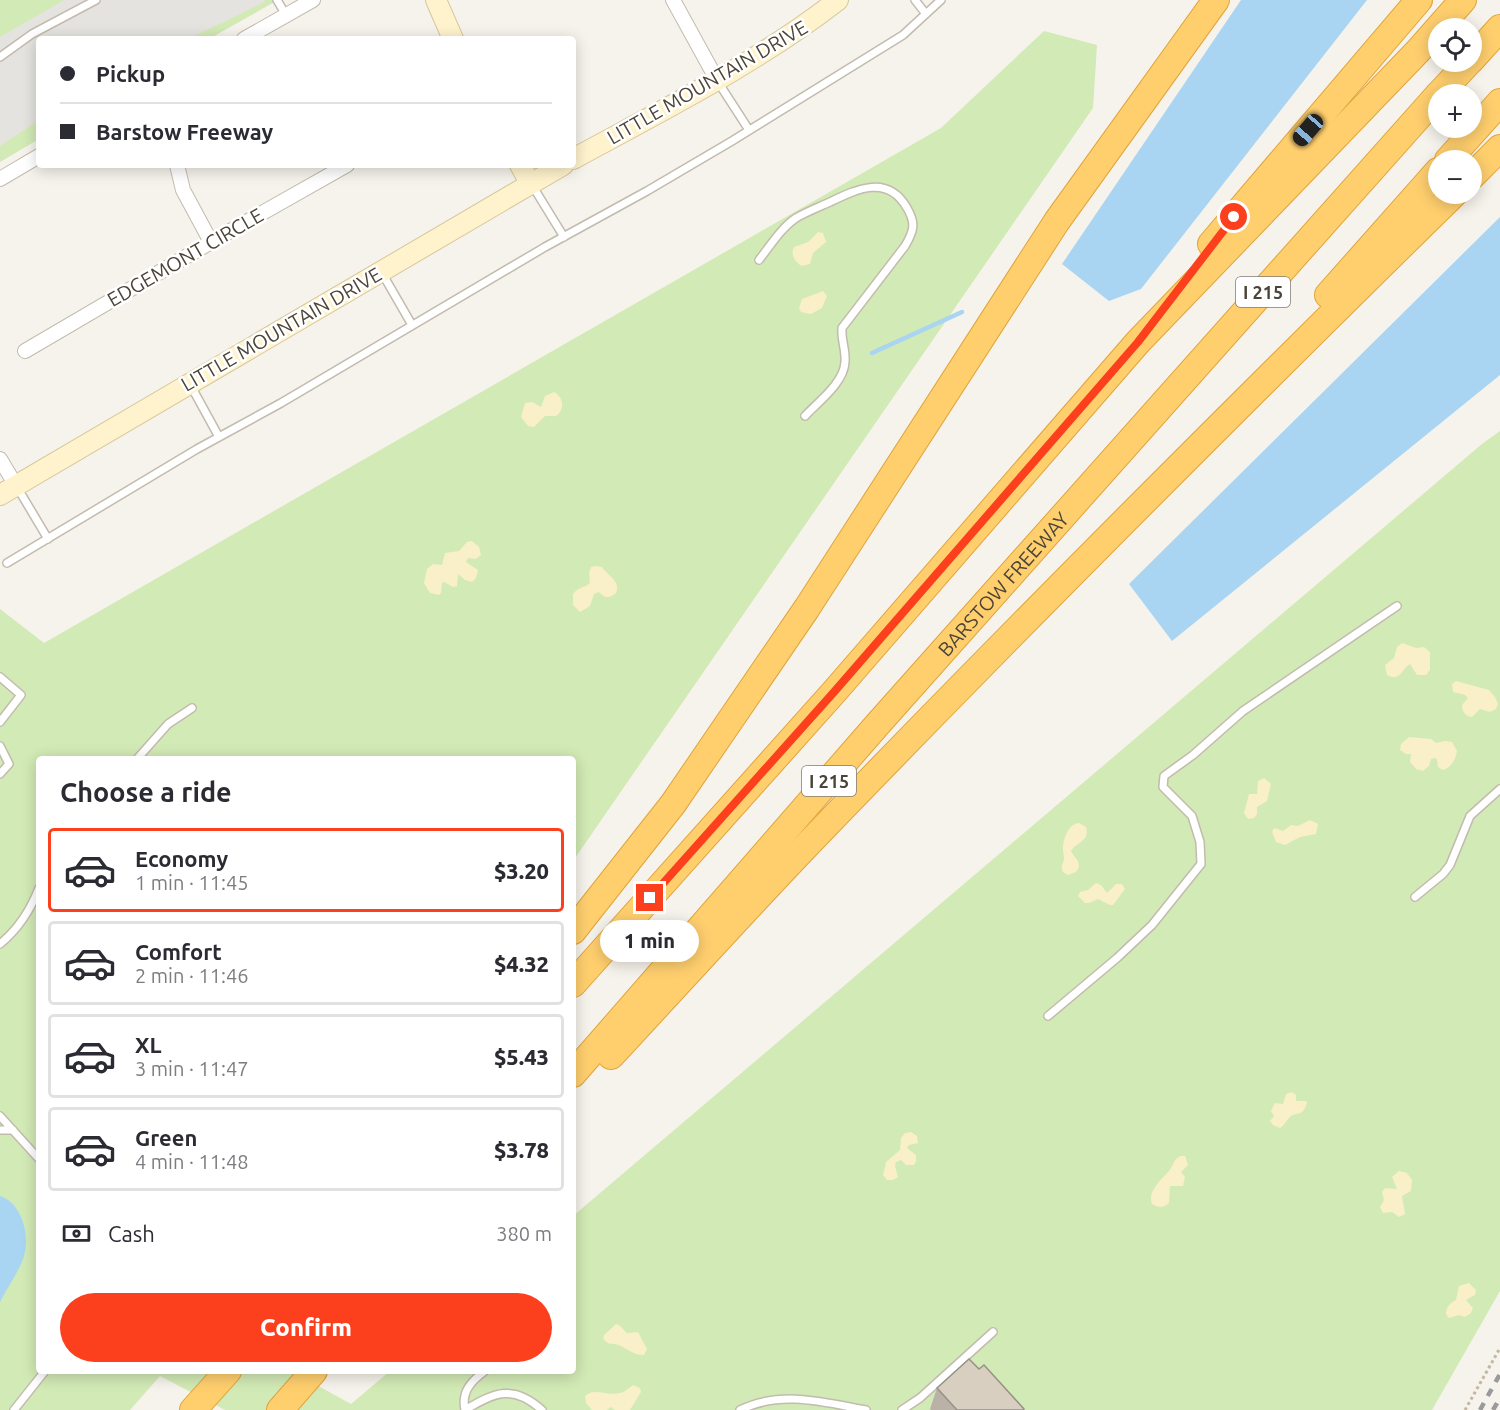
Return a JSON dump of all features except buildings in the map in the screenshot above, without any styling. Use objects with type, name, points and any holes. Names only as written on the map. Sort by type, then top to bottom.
[{"type":"highway","points":[[576,927],[680,794],[807,608],[1057,221],[1216,0]]},
{"type":"highway","points":[[1138,342],[1219,234],[1419,0]]},
{"type":"highway","name":"I 215","points":[[576,981],[834,692],[1138,342],[1418,51],[1463,0]]},
{"type":"highway","name":"BARSTOW FREEWAY","points":[[1482,47],[1500,28]]},
{"type":"highway","name":"BARSTOW FREEWAY","points":[[1449,84],[1459,72]]},
{"type":"highway","points":[[1457,150],[1500,102]]},
{"type":"highway","name":"BARSTOW FREEWAY","points":[[576,1071],[877,725],[1428,107]]},
{"type":"highway","points":[[1482,166],[1500,148]]},
{"type":"highway","points":[[1215,428],[1290,338],[1428,182]]},
{"type":"highway","points":[[576,1088],[586,1083],[808,845],[1215,428],[1444,204]]},
{"type":"highway","points":[[193,1410],[225,1374]]},
{"type":"highway","points":[[280,1410],[311,1374]]},
{"type":"main road","points":[[436,0],[452,36]]},
{"type":"main road","name":"LITTLE MOUNTAIN DRIVE","points":[[576,157],[717,80],[802,29],[838,0]]},
{"type":"main road","points":[[522,168],[530,183]]},
{"type":"main road","name":"LITTLE MOUNTAIN DRIVE","points":[[8,489],[558,168]]},
{"type":"street","points":[[249,36],[313,0]]},
{"type":"street","points":[[673,0],[717,80]]},
{"type":"street","points":[[0,179],[36,158]]},
{"type":"street","points":[[178,168],[183,190],[211,242]]},
{"type":"street","name":"EDGEMONT CIRCLE","points":[[25,351],[342,168]]},
{"type":"street","points":[[0,459],[8,489]]},
{"type":"lane","points":[[0,57],[32,34],[96,0]]},
{"type":"lane","points":[[278,0],[286,15]]},
{"type":"lane","points":[[915,0],[926,14]]},
{"type":"lane","points":[[7,563],[219,437],[749,130],[903,35],[941,0]]},
{"type":"lane","points":[[717,80],[749,130]]},
{"type":"lane","points":[[530,183],[564,237]]},
{"type":"lane","points":[[759,260],[779,234],[796,218],[865,187],[879,187],[901,197],[913,219],[913,231],[905,246],[842,328],[845,359],[843,373],[805,416]]},
{"type":"lane","points":[[381,270],[412,325]]},
{"type":"lane","points":[[189,383],[219,437]]},
{"type":"lane","points":[[8,489],[48,539]]},
{"type":"lane","points":[[1048,1016],[1152,925],[1201,864],[1200,842],[1192,816],[1162,787],[1164,776],[1193,755],[1243,711],[1397,606]]},
{"type":"lane","points":[[0,677],[21,695],[0,722]]},
{"type":"lane","points":[[140,756],[168,724],[192,708]]},
{"type":"lane","points":[[0,746],[9,764],[0,774]]},
{"type":"lane","points":[[1415,897],[1443,874],[1450,865],[1470,816],[1500,789]]},
{"type":"lane","points":[[0,944],[13,932],[36,893]]},
{"type":"lane","points":[[0,1116],[36,1156]]},
{"type":"lane","points":[[0,1130],[13,1130]]},
{"type":"lane","points":[[902,1410],[915,1402],[993,1332]]},
{"type":"lane","points":[[14,1410],[43,1374]]},
{"type":"lane","points":[[482,1374],[468,1387],[463,1401],[465,1410],[485,1398],[510,1392],[525,1397],[542,1410]]},
{"type":"lane","points":[[740,1410],[766,1400],[784,1398],[804,1398],[866,1410]]},
{"type":"lane","points":[[915,1402],[918,1410]]},
{"type":"path","points":[[1465,1410],[1500,1348]]},
{"type":"green space","points":[[0,0],[278,0],[214,36],[36,36],[36,141],[0,162]]},
{"type":"green space","points":[[1044,31],[1097,45],[1093,108],[576,857],[576,756],[36,756],[36,1374],[296,1374],[351,1404],[386,1374],[576,1374],[576,1213],[1500,431],[1500,1291],[1432,1410],[225,1410],[160,1376],[130,1410],[0,1410],[0,609],[44,643],[941,128]]},
{"type":"sand","points":[[818,232],[823,233],[826,242],[813,253],[810,264],[802,266],[794,258],[794,247],[808,242]]},
{"type":"sand","points":[[823,291],[827,296],[822,308],[811,314],[801,312],[799,308],[802,299]]},
{"type":"sand","points":[[554,392],[561,400],[562,407],[559,413],[556,416],[545,416],[534,427],[528,426],[521,417],[525,403],[532,402],[541,407],[545,396]]},
{"type":"sand","points":[[472,541],[479,547],[481,555],[476,559],[468,558],[466,562],[478,570],[476,578],[472,582],[458,574],[457,586],[453,587],[444,582],[439,595],[430,593],[424,583],[427,569],[433,564],[442,565],[445,553],[459,551],[467,542]]},
{"type":"sand","points":[[591,567],[602,567],[615,582],[616,593],[608,597],[599,592],[594,594],[590,606],[580,612],[573,605],[573,594],[590,583]]},
{"type":"sand","points":[[1402,643],[1416,648],[1424,647],[1430,652],[1430,670],[1426,675],[1417,675],[1410,664],[1398,676],[1387,675],[1385,665],[1394,658],[1397,647]]},
{"type":"sand","points":[[1456,681],[1489,690],[1498,704],[1496,709],[1490,712],[1480,709],[1472,717],[1466,715],[1462,705],[1468,698],[1453,692],[1452,684]]},
{"type":"sand","points":[[1409,737],[1431,739],[1436,743],[1452,742],[1457,751],[1454,760],[1443,770],[1438,767],[1437,759],[1434,758],[1423,771],[1416,769],[1410,762],[1411,754],[1400,750],[1401,744]]},
{"type":"sand","points":[[1264,778],[1271,784],[1267,801],[1257,807],[1257,814],[1254,818],[1248,819],[1244,813],[1249,794],[1257,794],[1258,781]]},
{"type":"sand","points":[[1310,820],[1318,824],[1316,834],[1300,837],[1285,845],[1276,842],[1272,832],[1274,828],[1283,831],[1291,825],[1298,826]]},
{"type":"sand","points":[[1079,823],[1086,827],[1087,832],[1082,841],[1071,851],[1079,866],[1076,872],[1068,875],[1063,872],[1062,868],[1064,841],[1069,829]]},
{"type":"sand","points":[[1096,883],[1101,885],[1107,893],[1116,884],[1122,884],[1125,889],[1113,905],[1098,899],[1085,903],[1078,896],[1080,892],[1088,890]]},
{"type":"sand","points":[[1292,1092],[1296,1095],[1296,1101],[1306,1101],[1304,1110],[1291,1116],[1280,1128],[1273,1125],[1270,1121],[1274,1116],[1271,1111],[1275,1103],[1283,1104],[1286,1094]]},
{"type":"sand","points":[[911,1132],[917,1136],[918,1143],[909,1145],[907,1148],[916,1155],[914,1165],[906,1165],[901,1160],[896,1162],[898,1177],[887,1180],[883,1175],[886,1162],[900,1150],[901,1138],[905,1133]]},
{"type":"sand","points":[[1185,1156],[1188,1165],[1181,1172],[1185,1177],[1183,1186],[1170,1186],[1169,1203],[1165,1206],[1159,1207],[1152,1204],[1153,1190],[1175,1160]]},
{"type":"sand","points":[[1399,1171],[1407,1173],[1412,1180],[1411,1191],[1402,1196],[1405,1214],[1399,1217],[1392,1212],[1383,1213],[1380,1207],[1384,1200],[1382,1192],[1385,1188],[1397,1189],[1392,1177]]},
{"type":"sand","points":[[1469,1283],[1476,1290],[1475,1295],[1466,1300],[1473,1308],[1471,1313],[1465,1317],[1459,1315],[1449,1318],[1446,1314],[1447,1309],[1456,1300],[1459,1286]]},
{"type":"sand","points":[[616,1324],[627,1333],[638,1332],[647,1349],[644,1355],[605,1341],[604,1335]]},
{"type":"sand","points":[[633,1385],[640,1388],[641,1392],[630,1410],[615,1410],[611,1407],[607,1410],[592,1410],[586,1403],[585,1396],[589,1393],[620,1393]]},
{"type":"shaded area","points":[[64,0],[264,0],[265,2],[194,36],[36,36],[36,122],[0,146],[0,37]]},
{"type":"water","points":[[1241,0],[1367,0],[1141,289],[1109,301],[1062,264]]},
{"type":"water","points":[[1500,217],[1500,375],[1172,641],[1129,584]]},
{"type":"water","points":[[0,1196],[14,1205],[19,1213],[25,1230],[26,1248],[22,1261],[0,1302]]},
{"type":"waterway","points":[[872,353],[962,312]]},
{"type":"railway","points":[[1480,1410],[1500,1374]]},
{"type":"railway","points":[[1493,1410],[1500,1398]]},
{"type":"route","points":[[650,898],[834,692],[1138,342],[1234,217]]}]
